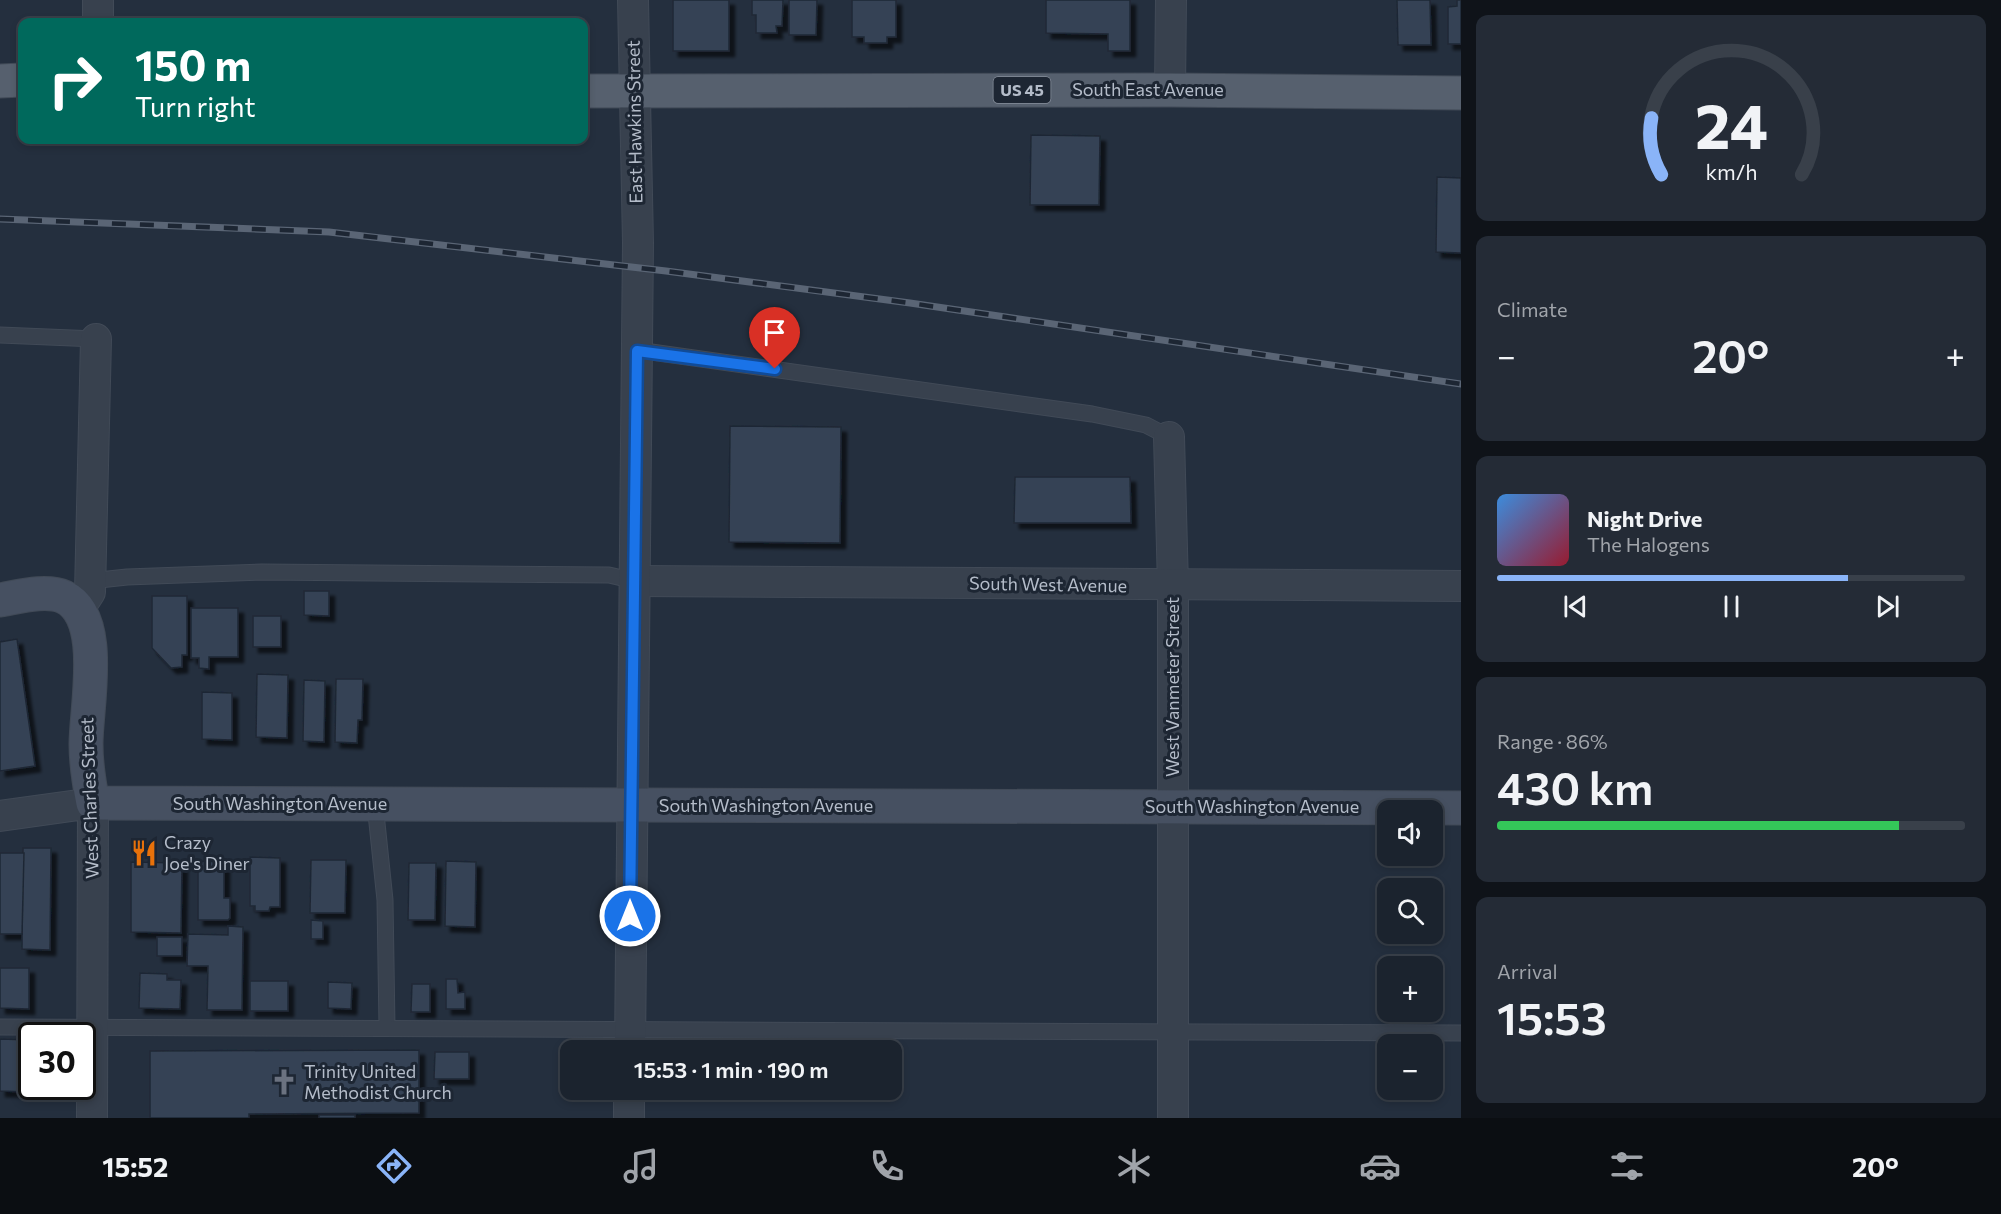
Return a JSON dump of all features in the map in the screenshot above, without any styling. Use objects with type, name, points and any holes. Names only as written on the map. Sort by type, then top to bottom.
[{"type":"main road","points":[[0,81],[18,80]]},
{"type":"main road","name":"South East Avenue","points":[[588,91],[1170,90],[1461,93]]},
{"type":"main road","points":[[0,600],[45,594],[63,597],[84,595]]},
{"type":"main road","name":"West Charles Street","points":[[84,595],[90,651],[86,770],[93,803]]},
{"type":"main road","name":"South Washington Avenue","points":[[93,803],[1461,808]]},
{"type":"street","points":[[98,0],[98,18]]},
{"type":"street","name":"East Hawkins Street","points":[[630,1039],[638,243],[633,92],[633,0]]},
{"type":"street","points":[[1170,90],[1171,0]]},
{"type":"street","name":"West Charles Street","points":[[84,595],[96,339]]},
{"type":"street","name":"West Vanmeter Street","points":[[1168,437],[1173,586],[1173,1118]]},
{"type":"street","name":"South West Avenue","points":[[635,581],[1461,586]]},
{"type":"street","name":"West Charles Street","points":[[92,1022],[93,803]]},
{"type":"street","name":"South Washington Avenue","points":[[0,816],[93,803]]},
{"type":"street","name":"West Charles Street","points":[[92,1100],[92,1118]]},
{"type":"street","points":[[629,1100],[629,1118]]},
{"type":"lane","points":[[0,334],[96,339]]},
{"type":"lane","points":[[637,351],[1092,414],[1146,425],[1168,437]]},
{"type":"lane","points":[[84,595],[127,577],[262,572],[609,575],[635,581]]},
{"type":"lane","points":[[375,804],[385,900],[387,1027]]},
{"type":"lane","points":[[0,1027],[18,1027]]},
{"type":"lane","points":[[96,1027],[387,1027],[630,1039],[1173,1031],[1461,1033]]},
{"type":"building","points":[[673,0],[729,0],[729,51],[673,51]]},
{"type":"building","points":[[752,0],[783,0],[782,26],[776,26],[777,33],[756,33],[756,15],[752,15]]},
{"type":"building","points":[[789,0],[817,0],[816,35],[789,35]]},
{"type":"building","points":[[852,0],[896,0],[896,37],[887,37],[887,43],[864,43],[864,37],[852,37]]},
{"type":"building","points":[[1046,0],[1130,0],[1130,51],[1108,51],[1108,34],[1046,33]]},
{"type":"building","points":[[1397,0],[1430,0],[1431,45],[1398,45]]},
{"type":"building","points":[[1457,0],[1461,0],[1461,44],[1448,44],[1448,7],[1457,6]]},
{"type":"building","points":[[1031,135],[1100,136],[1099,205],[1030,205]]},
{"type":"building","points":[[1437,177],[1461,178],[1461,253],[1436,252]]},
{"type":"building","points":[[730,426],[841,427],[840,543],[729,542]]},
{"type":"building","points":[[1015,477],[1130,477],[1131,523],[1014,523]]},
{"type":"building","points":[[304,591],[329,591],[329,616],[304,615]]},
{"type":"building","points":[[152,596],[187,596],[187,655],[182,655],[182,667],[171,668],[152,648]]},
{"type":"building","points":[[191,608],[238,608],[238,657],[209,657],[209,669],[199,668],[199,658],[191,658]]},
{"type":"building","points":[[253,616],[281,616],[281,647],[253,647]]},
{"type":"building","points":[[17,639],[35,766],[0,771],[0,642]]},
{"type":"building","points":[[257,674],[288,675],[287,738],[256,737]]},
{"type":"building","points":[[336,679],[363,679],[362,720],[358,720],[357,743],[335,742]]},
{"type":"building","points":[[304,680],[325,681],[324,742],[303,741]]},
{"type":"building","points":[[202,692],[232,693],[232,740],[202,739]]},
{"type":"building","points":[[23,848],[51,848],[50,950],[22,949]]},
{"type":"building","points":[[0,853],[24,853],[22,934],[0,934]]},
{"type":"building","points":[[250,857],[280,858],[280,907],[270,907],[269,911],[255,911],[255,906],[250,906]]},
{"type":"building","points":[[311,860],[346,860],[345,913],[310,913]]},
{"type":"building","points":[[198,861],[224,862],[224,898],[230,898],[230,918],[228,920],[198,920]]},
{"type":"building","points":[[446,861],[476,862],[475,927],[445,926]]},
{"type":"building","points":[[131,862],[182,863],[181,933],[131,932]]},
{"type":"building","points":[[409,863],[436,863],[435,920],[408,920]]},
{"type":"building","points":[[311,920],[323,921],[323,939],[311,939]]},
{"type":"building","points":[[228,926],[243,927],[242,1010],[207,1010],[208,966],[187,966],[188,934],[228,935]]},
{"type":"building","points":[[157,937],[182,937],[182,956],[157,956]]},
{"type":"building","points":[[0,968],[29,968],[29,1009],[0,1008]]},
{"type":"building","points":[[140,973],[167,974],[167,980],[181,980],[180,1009],[139,1008]]},
{"type":"building","points":[[446,979],[457,979],[458,993],[465,992],[465,1009],[446,1009]]},
{"type":"building","points":[[250,981],[288,981],[288,1011],[250,1011]]},
{"type":"building","points":[[328,982],[352,983],[351,1009],[328,1008]]},
{"type":"building","points":[[412,984],[430,984],[430,1012],[411,1012]]},
{"type":"building","points":[[0,1039],[18,1040],[18,1092],[0,1091]]},
{"type":"building","name":"Trinity United Methodist Church","points":[[419,1050],[419,1113],[249,1114],[249,1118],[150,1118],[150,1051]]},
{"type":"building","points":[[435,1052],[469,1052],[469,1079],[434,1079]]},
{"type":"building","points":[[319,1115],[355,1115],[355,1118],[319,1118]]},
{"type":"railway","points":[[0,219],[329,232],[666,271],[910,303],[1461,384]]},
{"type":"place","name":"Crazy Joe's Diner","points":[[144,853]]},
{"type":"place","name":"Trinity United Methodist Church","points":[[284,1082]]},
{"type":"route","points":[[630,916],[637,351],[775,369]]}]
